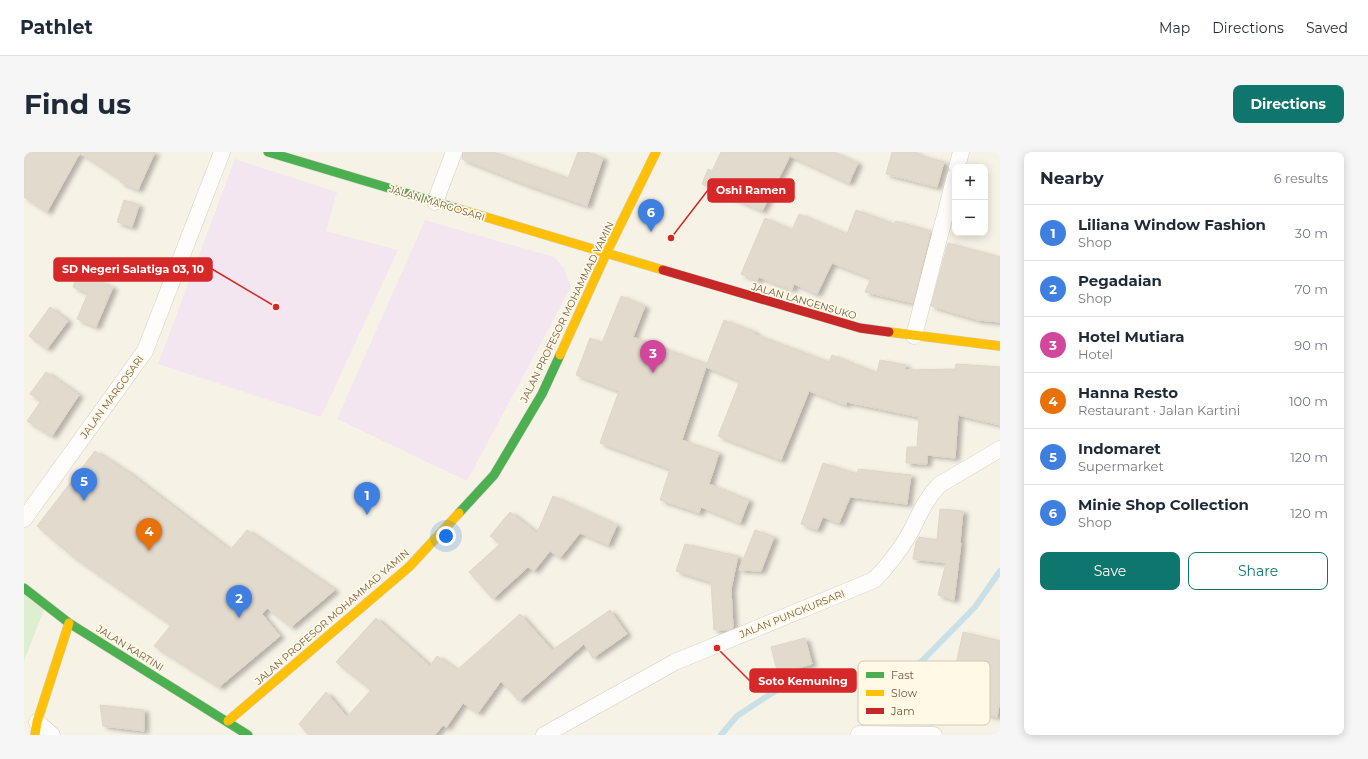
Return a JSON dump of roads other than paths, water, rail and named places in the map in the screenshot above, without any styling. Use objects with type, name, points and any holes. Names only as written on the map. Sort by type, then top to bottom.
[{"type":"main road","name":"JALAN MARGOSARI","points":[[268,152],[305,158],[435,202],[606,254]]},
{"type":"main road","name":"JALAN PROFESOR MOHAMMAD YAMIN","points":[[228,721],[409,567],[494,475],[542,394],[606,254],[656,152]]},
{"type":"main road","name":"JALAN LANGENSUKO","points":[[606,254],[860,328],[1000,346]]},
{"type":"main road","name":"JALAN KARTINI","points":[[24,588],[70,623],[248,735]]},
{"type":"main road","points":[[36,727],[70,623]]},
{"type":"street","name":"JALAN MARGOSARI","points":[[24,519],[145,351],[222,152]]},
{"type":"street","points":[[435,202],[454,152]]},
{"type":"street","points":[[958,164],[961,152]]},
{"type":"street","points":[[914,336],[952,188]]},
{"type":"street","name":"JALAN PUNGKURSARI","points":[[544,735],[675,662],[874,580],[888,567],[909,534],[928,497],[933,491],[939,485],[1000,449]]},
{"type":"street","points":[[36,727],[52,735]]},
{"type":"street","points":[[859,734],[934,735]]},
{"type":"waterway","points":[[922,661],[975,607],[1000,571]]},
{"type":"waterway","points":[[721,735],[737,716],[772,693],[797,680],[858,683]]},
{"type":"place","name":"Minie Shop Collection","points":[[651,232]]},
{"type":"place","name":"Oshi Ramen","points":[[671,238]]},
{"type":"place","name":"SD Negeri Salatiga 03, 10","points":[[276,307]]},
{"type":"place","name":"Hotel Mutiara","points":[[653,373]]},
{"type":"place","name":"Indomaret","points":[[84,501]]},
{"type":"place","name":"Liliana Window Fashion","points":[[367,515]]},
{"type":"place","name":"Hanna Resto","points":[[149,551]]},
{"type":"place","name":"Pegadaian","points":[[239,618]]},
{"type":"place","name":"Soto Kemuning","points":[[717,648]]}]
